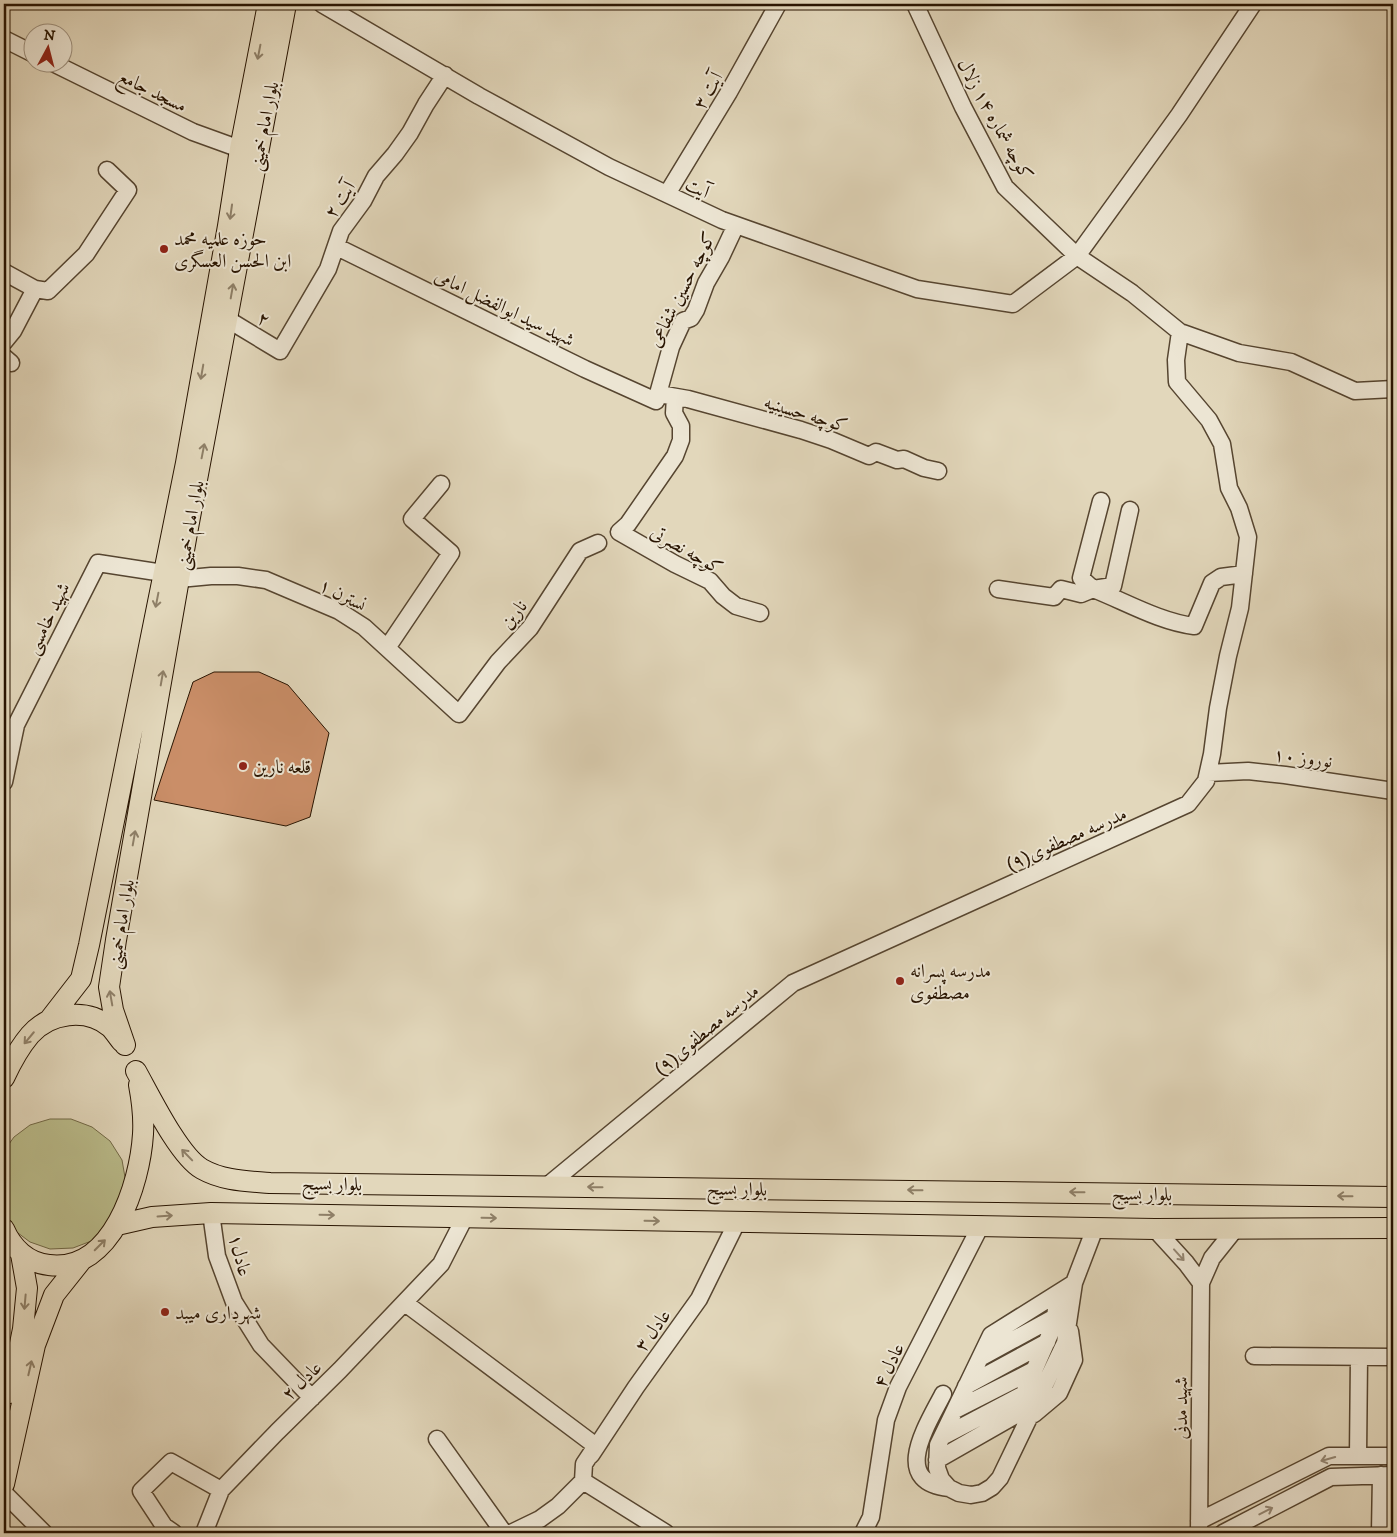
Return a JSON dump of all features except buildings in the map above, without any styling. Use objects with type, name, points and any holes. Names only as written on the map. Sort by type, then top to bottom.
[{"type":"main road","name":"بلوار امام خمینی","points":[[50,1020],[81,979],[227,319],[268,4]]},
{"type":"main road","name":"بلوار امام خمینی","points":[[125,1045],[109,987],[171,576],[186,463],[228,226],[249,152],[286,4]]},
{"type":"main road","points":[[4,1078],[14,1056],[31,1034],[50,1020],[71,1014],[91,1017],[110,1027],[125,1045],[136,1071],[142,1101],[142,1142],[139,1166],[130,1197],[117,1225],[100,1246],[81,1262],[54,1295],[35,1345],[6,1462],[4,1484]]},
{"type":"main road","name":"بلوار بسیج","points":[[136,1071],[178,1145],[201,1169],[228,1179],[270,1183],[1393,1197]]},
{"type":"main road","points":[[267,1214],[258,1203],[260,1190],[270,1183]]},
{"type":"main road","name":"بلوار بسیج","points":[[117,1225],[152,1217],[212,1213],[1155,1229],[1393,1228]]},
{"type":"main road","points":[[5,1232],[21,1254],[40,1264],[60,1267],[81,1262]]},
{"type":"main road","points":[[4,1426],[23,1329],[26,1288],[21,1254]]},
{"type":"street","name":"آیت","points":[[322,4],[608,167],[736,225],[917,289],[1013,304],[1077,256],[1179,115],[1253,4]]},
{"type":"street","name":"آیت ۳","points":[[667,194],[729,92],[778,4]]},
{"type":"street","name":"کوچه شماره ۱۴ زلال","points":[[915,4],[960,100],[1005,187],[1077,256],[1132,293],[1180,332],[1239,353],[1291,362],[1355,391],[1393,388]]},
{"type":"street","points":[[4,39],[22,48]]},
{"type":"street","name":"مسجد جامع","points":[[71,72],[193,132],[249,152]]},
{"type":"street","name":"آیت ۲","points":[[280,351],[328,269],[341,231],[362,201],[376,176],[410,133],[445,75]]},
{"type":"street","points":[[4,272],[34,289],[48,291],[86,254],[128,190],[107,170]]},
{"type":"street","name":"کوچه حسین شفاعی","points":[[657,397],[671,348],[684,321],[691,318],[696,310],[706,283],[736,225]]},
{"type":"street","name":"شهید سید ابوالفضل امامی","points":[[337,247],[585,369],[657,397]]},
{"type":"street","points":[[4,342],[13,331],[34,289]]},
{"type":"street","name":"۲","points":[[227,319],[280,351]]},
{"type":"street","name":"مدرسه مصطفوی(۹)","points":[[547,1186],[793,983],[1188,804],[1206,781],[1228,656],[1240,608],[1248,537],[1239,508],[1229,488],[1222,444],[1210,420],[1177,382],[1176,360],[1180,332]]},
{"type":"street","name":"کوچه حسینیه","points":[[657,397],[675,397],[801,430],[870,456],[876,452],[897,460],[904,459],[924,468],[938,471]]},
{"type":"street","name":"کوچه نصرتی","points":[[675,397],[674,413],[681,426],[681,440],[675,456],[628,524],[619,532],[675,564],[710,581],[723,596],[736,606],[760,613]]},
{"type":"street","points":[[387,648],[451,553],[412,519],[441,484]]},
{"type":"street","points":[[1100,501],[1081,578],[1093,589],[1182,625],[1194,626],[1212,582],[1221,577],[1244,574]]},
{"type":"street","points":[[998,589],[1054,597],[1061,588],[1081,594],[1093,589],[1113,586],[1130,510]]},
{"type":"street","name":"نارین","points":[[459,714],[498,662],[530,628],[580,551],[598,543]]},
{"type":"street","name":"شهید خامسی","points":[[4,782],[7,750],[16,725],[98,563],[171,576]]},
{"type":"street","name":"نسترن ۱","points":[[171,576],[238,576],[266,580],[339,611],[364,627],[459,714]]},
{"type":"street","name":"نوروز ۱۰","points":[[1208,773],[1248,771],[1393,791]]},
{"type":"street","name":"عادل۱","points":[[212,1213],[217,1256],[234,1302],[261,1345],[312,1398]]},
{"type":"street","name":"عادل ۲","points":[[221,1490],[441,1264],[465,1217]]},
{"type":"street","name":"عادل ۳","points":[[590,1456],[636,1387],[699,1299],[736,1222]]},
{"type":"street","name":"عادل ۴","points":[[863,1533],[871,1517],[886,1420],[898,1387],[981,1225]]},
{"type":"street","points":[[937,1460],[1014,1416],[1054,1326],[1062,1318],[1095,1228]]},
{"type":"street","name":"شهید مدنی","points":[[1199,1527],[1201,1283],[1212,1258],[1236,1228]]},
{"type":"street","points":[[1155,1229],[1186,1263],[1201,1283]]},
{"type":"street","points":[[949,1488],[941,1479],[937,1468],[938,1445],[991,1335],[1074,1283]]},
{"type":"street","points":[[943,1394],[918,1445],[917,1466],[921,1475],[938,1487],[949,1488],[959,1493],[971,1495],[982,1493],[992,1487],[1000,1478],[1028,1419],[1059,1393],[1074,1360],[1062,1318],[1058,1293]]},
{"type":"street","points":[[405,1303],[596,1446],[584,1464],[583,1481],[558,1506],[540,1519],[511,1533]]},
{"type":"street","points":[[980,1358],[1062,1318]]},
{"type":"street","points":[[966,1386],[1047,1342]]},
{"type":"street","points":[[1254,1356],[1393,1357]]},
{"type":"street","points":[[1358,1456],[1359,1357]]},
{"type":"street","points":[[955,1410],[1034,1370]]},
{"type":"street","points":[[942,1437],[1024,1394]]},
{"type":"street","points":[[437,1439],[504,1533]]},
{"type":"street","points":[[1199,1527],[1329,1456],[1393,1456]]},
{"type":"street","points":[[174,1533],[164,1526],[141,1492],[171,1462],[221,1490],[204,1533]]},
{"type":"street","points":[[1223,1533],[1331,1477],[1387,1476],[1380,1533]]},
{"type":"street","points":[[583,1481],[666,1533]]},
{"type":"street","points":[[4,1493],[44,1533]]},
{"type":"green space","points":[[50,1119],[71,1119],[92,1127],[110,1141],[122,1160],[126,1183],[122,1205],[94,1240],[73,1248],[50,1249],[30,1242],[14,1230],[4,1217],[4,1151],[14,1137],[30,1125]]},
{"type":"place","name":"حوزه علمیه محمد ابن الحسن العسگری","points":[[164,249]]},
{"type":"place","name":"قلعه نارین","points":[[243,766]]},
{"type":"place","name":"مدرسه پسرانه مصطفوی","points":[[900,981]]},
{"type":"place","name":"شهرداری میبد","points":[[165,1312]]}]
